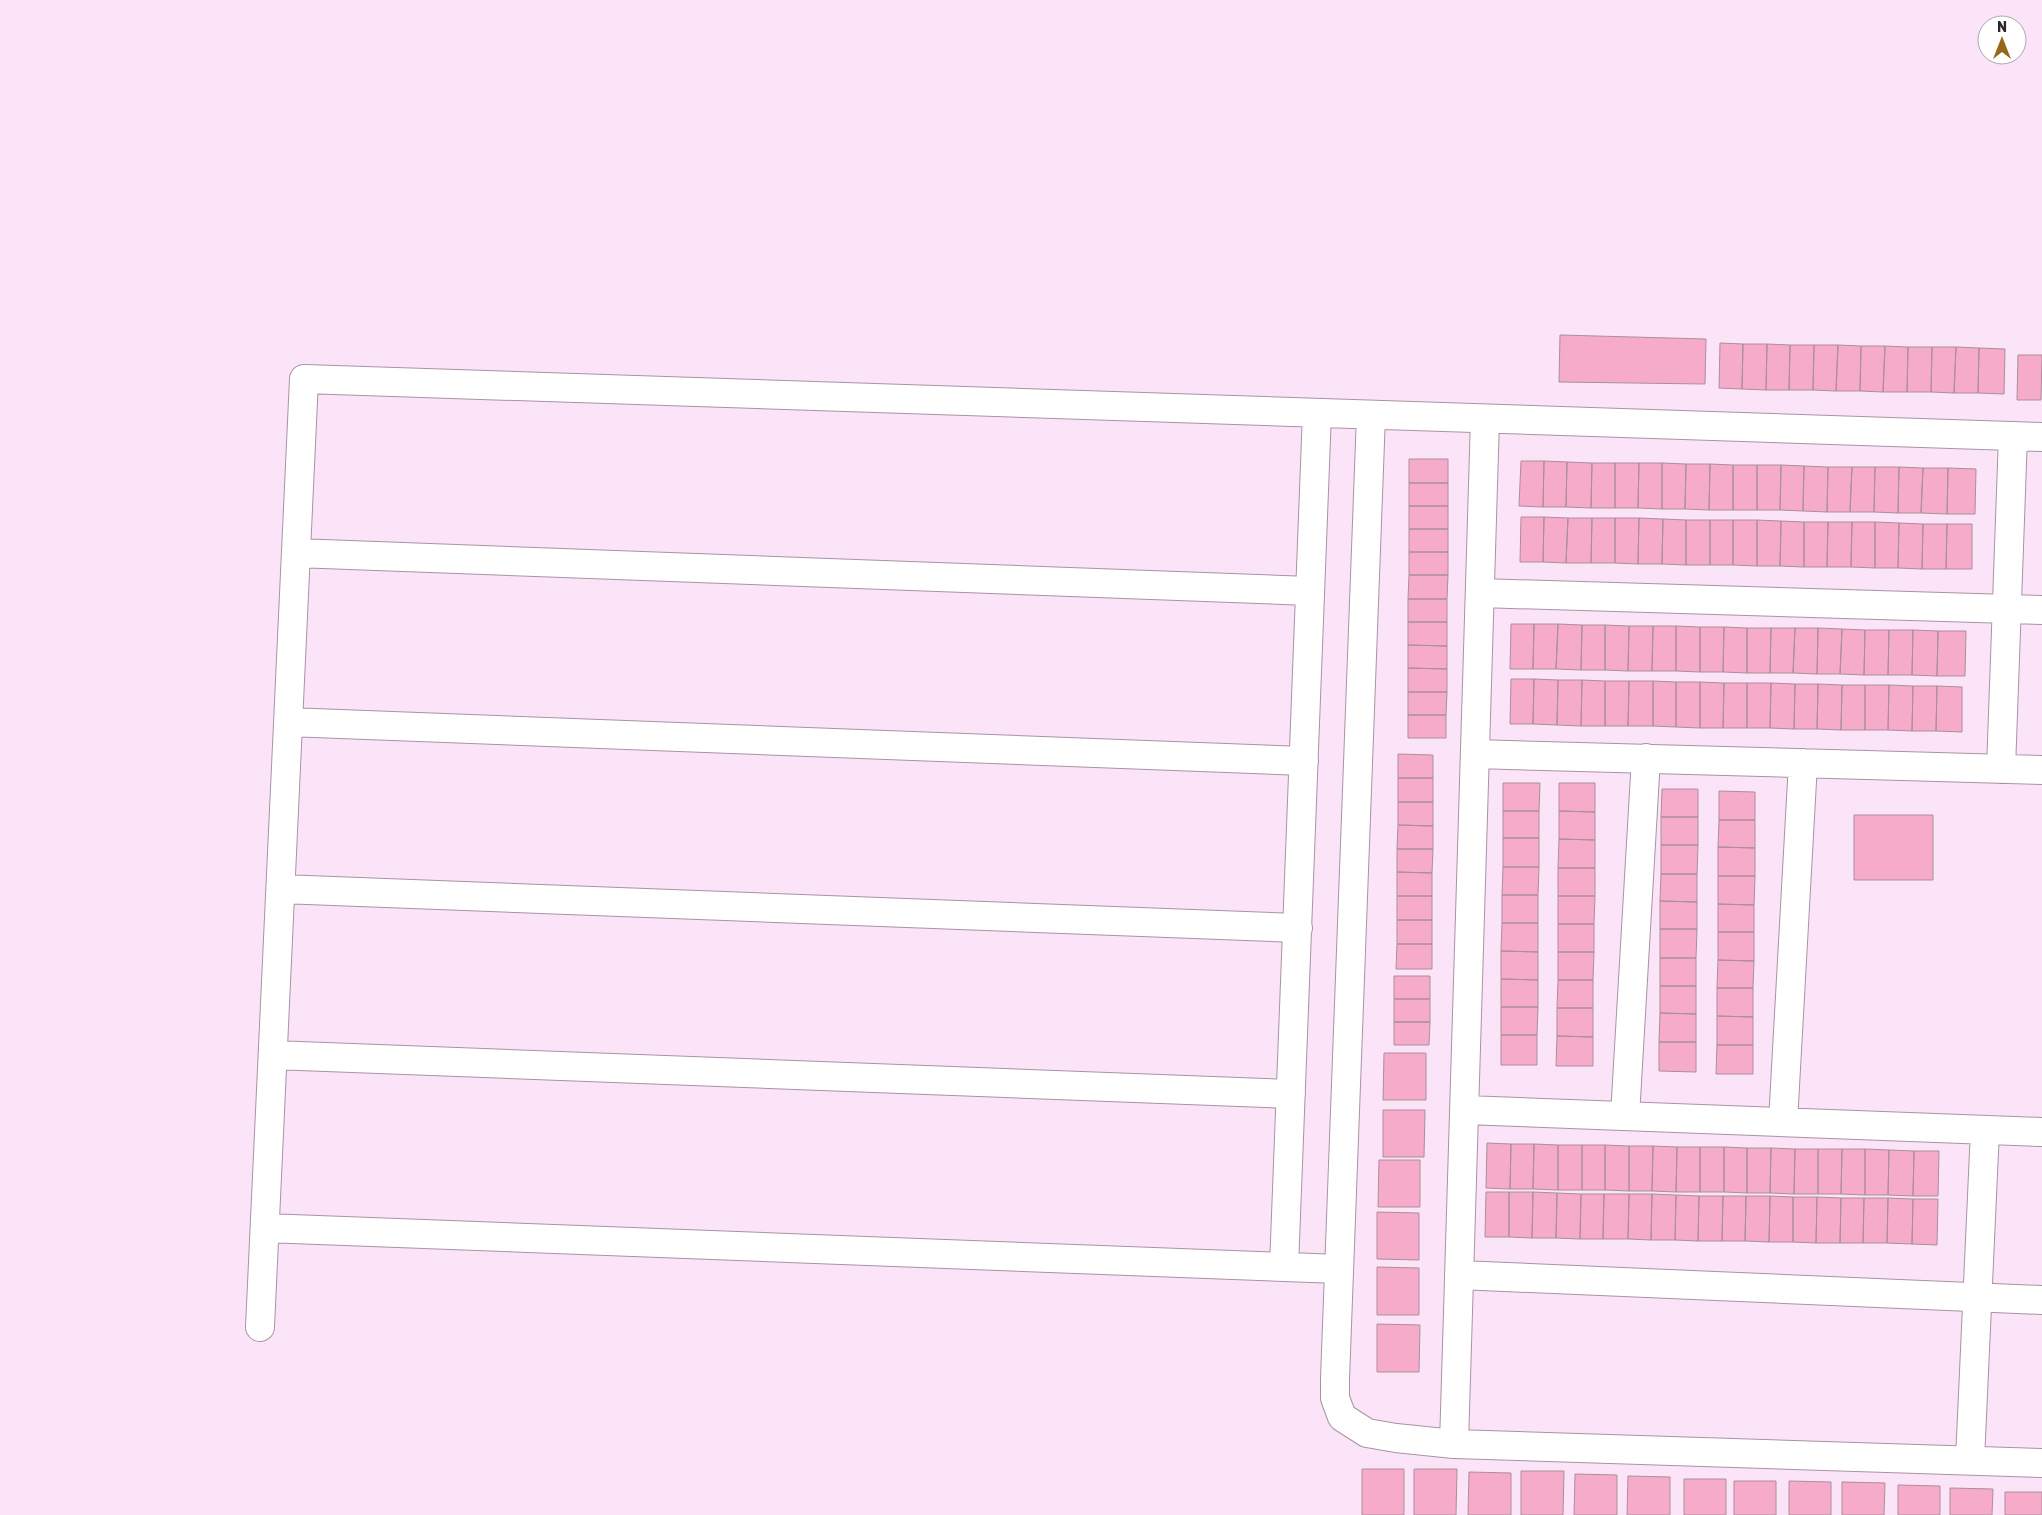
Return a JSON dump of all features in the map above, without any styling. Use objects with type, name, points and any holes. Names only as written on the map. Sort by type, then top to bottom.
[{"type":"street","points":[[260,1327],[304,379],[2042,437]]},
{"type":"street","points":[[1284,1267],[1317,413]]},
{"type":"street","points":[[1371,415],[1335,1398],[1342,1417],[1367,1433],[1454,1444],[2042,1463]]},
{"type":"street","points":[[1454,1444],[1485,419]]},
{"type":"street","points":[[2001,769],[2013,436]]},
{"type":"street","points":[[296,553],[1310,591]]},
{"type":"street","points":[[1480,593],[2042,610]]},
{"type":"street","points":[[288,722],[1304,761]]},
{"type":"street","points":[[1475,754],[2042,770]]},
{"type":"street","points":[[1625,1116],[1646,758]]},
{"type":"street","points":[[1783,1122],[1803,763]]},
{"type":"street","points":[[281,889],[1298,928]]},
{"type":"street","points":[[273,1055],[1291,1094]]},
{"type":"street","points":[[1465,1110],[2042,1132]]},
{"type":"street","points":[[1970,1460],[1985,1130]]},
{"type":"street","points":[[265,1228],[1339,1269]]},
{"type":"street","points":[[1460,1275],[2042,1300]]},
{"type":"building","points":[[1560,335],[1706,339],[1705,384],[1559,382]]},
{"type":"building","points":[[1720,343],[1743,344],[1742,389],[1719,388]]},
{"type":"building","points":[[1743,344],[1767,344],[1766,390],[1742,389]]},
{"type":"building","points":[[1767,344],[1790,345],[1789,390],[1766,390]]},
{"type":"building","points":[[1790,345],[1814,345],[1813,390],[1789,390]]},
{"type":"building","points":[[1814,345],[1838,345],[1836,391],[1813,390]]},
{"type":"building","points":[[1838,345],[1861,346],[1860,391],[1836,391]]},
{"type":"building","points":[[1861,346],[1885,346],[1883,392],[1860,391]]},
{"type":"building","points":[[1885,346],[1908,347],[1907,392],[1883,392]]},
{"type":"building","points":[[1908,347],[1932,347],[1931,392],[1907,392]]},
{"type":"building","points":[[1932,347],[1956,347],[1954,393],[1931,392]]},
{"type":"building","points":[[1956,347],[1979,348],[1978,393],[1954,393]]},
{"type":"building","points":[[1979,348],[2005,349],[2004,394],[1978,393]]},
{"type":"building","points":[[2018,355],[2042,355],[2041,400],[2017,400]]},
{"type":"building","points":[[1409,459],[1448,459],[1448,483],[1409,483]]},
{"type":"building","points":[[1521,461],[1544,461],[1543,507],[1519,506]]},
{"type":"building","points":[[1544,461],[1567,462],[1566,507],[1543,507]]},
{"type":"building","points":[[1567,462],[1592,463],[1591,508],[1566,507]]},
{"type":"building","points":[[1592,463],[1615,463],[1615,508],[1591,508]]},
{"type":"building","points":[[1615,463],[1639,463],[1638,508],[1615,508]]},
{"type":"building","points":[[1639,463],[1662,463],[1662,509],[1638,508]]},
{"type":"building","points":[[1662,463],[1686,464],[1685,509],[1662,509]]},
{"type":"building","points":[[1686,464],[1710,464],[1709,510],[1685,509]]},
{"type":"building","points":[[1710,464],[1733,465],[1733,510],[1709,510]]},
{"type":"building","points":[[1733,465],[1757,465],[1757,510],[1733,510]]},
{"type":"building","points":[[1757,465],[1781,465],[1780,510],[1757,510]]},
{"type":"building","points":[[1781,465],[1804,466],[1803,511],[1780,510]]},
{"type":"building","points":[[1804,466],[1828,467],[1827,512],[1803,511]]},
{"type":"building","points":[[1828,467],[1852,467],[1850,512],[1827,512]]},
{"type":"building","points":[[1852,467],[1875,467],[1874,512],[1850,512]]},
{"type":"building","points":[[1875,467],[1899,467],[1898,513],[1874,512]]},
{"type":"building","points":[[1899,467],[1923,468],[1921,513],[1898,513]]},
{"type":"building","points":[[1923,468],[1948,468],[1947,514],[1921,513]]},
{"type":"building","points":[[1948,468],[1976,469],[1975,514],[1947,514]]},
{"type":"building","points":[[1409,483],[1448,483],[1448,506],[1409,506]]},
{"type":"building","points":[[1409,506],[1448,506],[1448,529],[1409,529]]},
{"type":"building","points":[[1521,517],[1544,517],[1543,562],[1520,562]]},
{"type":"building","points":[[1544,517],[1568,518],[1566,563],[1543,562]]},
{"type":"building","points":[[1568,518],[1592,518],[1591,563],[1566,563]]},
{"type":"building","points":[[1592,518],[1615,518],[1615,563],[1591,563]]},
{"type":"building","points":[[1615,518],[1639,518],[1638,564],[1615,563]]},
{"type":"building","points":[[1639,518],[1663,519],[1662,564],[1638,564]]},
{"type":"building","points":[[1663,519],[1686,520],[1686,565],[1662,564]]},
{"type":"building","points":[[1686,520],[1710,520],[1710,565],[1686,565]]},
{"type":"building","points":[[1710,520],[1733,520],[1733,565],[1710,565]]},
{"type":"building","points":[[1733,520],[1757,520],[1757,566],[1733,565]]},
{"type":"building","points":[[1757,520],[1781,521],[1780,566],[1757,566]]},
{"type":"building","points":[[1781,521],[1804,522],[1804,567],[1780,566]]},
{"type":"building","points":[[1804,522],[1828,522],[1827,567],[1804,567]]},
{"type":"building","points":[[1828,522],[1852,522],[1851,567],[1827,567]]},
{"type":"building","points":[[1852,522],[1875,522],[1875,568],[1851,567]]},
{"type":"building","points":[[1875,522],[1899,523],[1898,568],[1875,568]]},
{"type":"building","points":[[1899,523],[1923,524],[1922,569],[1898,568]]},
{"type":"building","points":[[1923,524],[1947,524],[1946,569],[1922,569]]},
{"type":"building","points":[[1947,524],[1972,524],[1972,569],[1946,569]]},
{"type":"building","points":[[1409,529],[1448,529],[1448,552],[1409,552]]},
{"type":"building","points":[[1409,552],[1448,552],[1448,575],[1409,575]]},
{"type":"building","points":[[1409,575],[1448,575],[1447,599],[1408,599]]},
{"type":"building","points":[[1408,599],[1447,599],[1447,622],[1408,622]]},
{"type":"building","points":[[1408,622],[1447,622],[1447,646],[1408,645]]},
{"type":"building","points":[[1511,624],[1534,624],[1533,669],[1510,669]]},
{"type":"building","points":[[1534,624],[1558,624],[1556,669],[1533,669]]},
{"type":"building","points":[[1558,624],[1582,625],[1581,670],[1556,669]]},
{"type":"building","points":[[1582,625],[1605,625],[1605,670],[1581,670]]},
{"type":"building","points":[[1605,625],[1629,626],[1628,671],[1605,670]]},
{"type":"building","points":[[1629,626],[1653,626],[1652,671],[1628,671]]},
{"type":"building","points":[[1653,626],[1676,626],[1676,671],[1652,671]]},
{"type":"building","points":[[1676,626],[1700,627],[1700,672],[1676,671]]},
{"type":"building","points":[[1700,627],[1724,627],[1723,672],[1700,672]]},
{"type":"building","points":[[1724,627],[1747,628],[1747,673],[1723,672]]},
{"type":"building","points":[[1747,628],[1771,628],[1770,673],[1747,673]]},
{"type":"building","points":[[1771,628],[1795,628],[1793,673],[1770,673]]},
{"type":"building","points":[[1795,628],[1818,628],[1817,674],[1793,673]]},
{"type":"building","points":[[1818,628],[1842,629],[1840,674],[1817,674]]},
{"type":"building","points":[[1842,629],[1865,630],[1864,675],[1840,674]]},
{"type":"building","points":[[1865,630],[1889,630],[1888,675],[1864,675]]},
{"type":"building","points":[[1889,630],[1913,630],[1912,675],[1888,675]]},
{"type":"building","points":[[1913,630],[1938,631],[1937,676],[1912,675]]},
{"type":"building","points":[[1938,631],[1966,631],[1965,676],[1937,676]]},
{"type":"building","points":[[1408,645],[1447,646],[1447,669],[1408,668]]},
{"type":"building","points":[[1408,668],[1447,669],[1447,692],[1408,692]]},
{"type":"building","points":[[1511,679],[1534,679],[1533,724],[1510,724]]},
{"type":"building","points":[[1534,679],[1558,680],[1557,725],[1533,724]]},
{"type":"building","points":[[1558,680],[1582,680],[1581,726],[1557,725]]},
{"type":"building","points":[[1582,680],[1605,681],[1605,726],[1581,726]]},
{"type":"building","points":[[1605,681],[1629,681],[1628,726],[1605,726]]},
{"type":"building","points":[[1629,681],[1653,681],[1653,726],[1628,726]]},
{"type":"building","points":[[1653,681],[1676,682],[1676,727],[1653,726]]},
{"type":"building","points":[[1676,682],[1700,682],[1700,728],[1676,727]]},
{"type":"building","points":[[1700,682],[1724,683],[1723,728],[1700,728]]},
{"type":"building","points":[[1724,683],[1747,683],[1747,728],[1723,728]]},
{"type":"building","points":[[1747,683],[1771,683],[1770,728],[1747,728]]},
{"type":"building","points":[[1771,683],[1795,684],[1794,729],[1770,728]]},
{"type":"building","points":[[1795,684],[1818,684],[1817,729],[1794,729]]},
{"type":"building","points":[[1818,684],[1842,685],[1841,730],[1817,729]]},
{"type":"building","points":[[1842,685],[1865,685],[1865,730],[1841,730]]},
{"type":"building","points":[[1865,685],[1889,685],[1888,730],[1865,730]]},
{"type":"building","points":[[1889,685],[1913,686],[1912,731],[1888,730]]},
{"type":"building","points":[[1913,686],[1937,686],[1936,731],[1912,731]]},
{"type":"building","points":[[1937,686],[1962,687],[1962,732],[1936,731]]},
{"type":"building","points":[[1408,692],[1447,692],[1446,715],[1408,715]]},
{"type":"building","points":[[1408,715],[1446,715],[1446,738],[1408,738]]},
{"type":"building","points":[[1398,754],[1433,755],[1433,778],[1398,778]]},
{"type":"building","points":[[1398,778],[1433,778],[1433,802],[1398,802]]},
{"type":"building","points":[[1503,783],[1540,783],[1539,811],[1503,811]]},
{"type":"building","points":[[1559,783],[1595,783],[1595,812],[1559,811]]},
{"type":"building","points":[[1662,789],[1698,789],[1698,817],[1661,817]]},
{"type":"building","points":[[1719,791],[1755,792],[1755,820],[1719,820]]},
{"type":"building","points":[[1398,802],[1433,802],[1433,826],[1398,825]]},
{"type":"building","points":[[1503,811],[1539,811],[1539,838],[1503,838]]},
{"type":"building","points":[[1559,811],[1595,812],[1595,840],[1559,839]]},
{"type":"building","points":[[1854,815],[1933,815],[1933,880],[1854,880]]},
{"type":"building","points":[[1661,817],[1698,817],[1698,845],[1661,845]]},
{"type":"building","points":[[1719,820],[1755,820],[1755,848],[1718,847]]},
{"type":"building","points":[[1398,825],[1433,826],[1433,849],[1397,849]]},
{"type":"building","points":[[1503,838],[1539,838],[1539,867],[1503,867]]},
{"type":"building","points":[[1559,839],[1595,840],[1595,868],[1558,868]]},
{"type":"building","points":[[1661,845],[1698,845],[1697,874],[1661,874]]},
{"type":"building","points":[[1718,847],[1755,848],[1755,876],[1718,876]]},
{"type":"building","points":[[1397,849],[1433,849],[1432,873],[1397,872]]},
{"type":"building","points":[[1503,867],[1539,867],[1538,895],[1502,895]]},
{"type":"building","points":[[1558,868],[1595,868],[1595,896],[1558,896]]},
{"type":"building","points":[[1397,872],[1432,873],[1432,896],[1397,896]]},
{"type":"building","points":[[1661,874],[1697,874],[1697,902],[1660,901]]},
{"type":"building","points":[[1718,876],[1755,876],[1754,905],[1718,904]]},
{"type":"building","points":[[1502,895],[1538,895],[1538,923],[1502,923]]},
{"type":"building","points":[[1397,896],[1432,896],[1432,920],[1397,920]]},
{"type":"building","points":[[1558,896],[1595,896],[1594,924],[1558,924]]},
{"type":"building","points":[[1660,901],[1697,902],[1697,929],[1660,929]]},
{"type":"building","points":[[1718,904],[1754,905],[1754,932],[1718,932]]},
{"type":"building","points":[[1397,920],[1432,920],[1432,944],[1397,944]]},
{"type":"building","points":[[1502,923],[1538,923],[1538,952],[1501,951]]},
{"type":"building","points":[[1558,924],[1594,924],[1594,952],[1558,952]]},
{"type":"building","points":[[1660,929],[1697,929],[1696,958],[1660,958]]},
{"type":"building","points":[[1718,932],[1754,932],[1754,961],[1718,960]]},
{"type":"building","points":[[1397,944],[1432,944],[1432,969],[1396,969]]},
{"type":"building","points":[[1501,951],[1538,952],[1538,980],[1501,979]]},
{"type":"building","points":[[1558,952],[1594,952],[1593,980],[1558,980]]},
{"type":"building","points":[[1660,958],[1696,958],[1696,986],[1660,986]]},
{"type":"building","points":[[1718,960],[1754,961],[1753,988],[1717,988]]},
{"type":"building","points":[[1394,976],[1430,976],[1430,999],[1394,999]]},
{"type":"building","points":[[1501,979],[1538,980],[1538,1007],[1501,1007]]},
{"type":"building","points":[[1558,980],[1593,980],[1593,1008],[1557,1008]]},
{"type":"building","points":[[1660,986],[1696,986],[1696,1014],[1660,1013]]},
{"type":"building","points":[[1717,988],[1753,988],[1753,1017],[1717,1016]]},
{"type":"building","points":[[1394,999],[1430,999],[1430,1022],[1394,1022]]},
{"type":"building","points":[[1501,1007],[1538,1007],[1537,1035],[1501,1035]]},
{"type":"building","points":[[1557,1008],[1593,1008],[1593,1037],[1557,1036]]},
{"type":"building","points":[[1660,1013],[1696,1014],[1696,1042],[1659,1042]]},
{"type":"building","points":[[1717,1016],[1753,1017],[1753,1045],[1717,1045]]},
{"type":"building","points":[[1394,1022],[1430,1022],[1429,1045],[1394,1045]]},
{"type":"building","points":[[1501,1035],[1537,1035],[1537,1065],[1501,1065]]},
{"type":"building","points":[[1557,1036],[1593,1037],[1593,1066],[1556,1066]]},
{"type":"building","points":[[1659,1042],[1696,1042],[1696,1072],[1659,1071]]},
{"type":"building","points":[[1717,1045],[1753,1045],[1753,1074],[1716,1074]]},
{"type":"building","points":[[1384,1053],[1426,1053],[1426,1100],[1383,1100]]},
{"type":"building","points":[[1383,1110],[1425,1110],[1424,1157],[1383,1157]]},
{"type":"building","points":[[1487,1143],[1511,1144],[1510,1189],[1486,1188]]},
{"type":"building","points":[[1511,1144],[1534,1144],[1533,1189],[1510,1189]]},
{"type":"building","points":[[1534,1144],[1558,1145],[1558,1190],[1533,1189]]},
{"type":"building","points":[[1558,1145],[1582,1145],[1582,1190],[1558,1190]]},
{"type":"building","points":[[1582,1145],[1605,1145],[1605,1190],[1582,1190]]},
{"type":"building","points":[[1605,1145],[1629,1146],[1629,1191],[1605,1190]]},
{"type":"building","points":[[1629,1146],[1653,1146],[1652,1191],[1629,1191]]},
{"type":"building","points":[[1653,1146],[1677,1147],[1676,1192],[1652,1191]]},
{"type":"building","points":[[1677,1147],[1700,1147],[1700,1192],[1676,1192]]},
{"type":"building","points":[[1700,1147],[1724,1147],[1724,1192],[1700,1192]]},
{"type":"building","points":[[1724,1147],[1747,1148],[1747,1193],[1724,1192]]},
{"type":"building","points":[[1747,1148],[1771,1148],[1770,1193],[1747,1193]]},
{"type":"building","points":[[1771,1148],[1795,1149],[1794,1194],[1770,1193]]},
{"type":"building","points":[[1795,1149],[1818,1149],[1818,1194],[1794,1194]]},
{"type":"building","points":[[1818,1149],[1842,1149],[1841,1194],[1818,1194]]},
{"type":"building","points":[[1842,1149],[1865,1149],[1865,1195],[1841,1194]]},
{"type":"building","points":[[1865,1149],[1889,1150],[1888,1195],[1865,1195]]},
{"type":"building","points":[[1889,1150],[1914,1151],[1913,1196],[1888,1195]]},
{"type":"building","points":[[1914,1151],[1939,1151],[1938,1196],[1913,1196]]},
{"type":"building","points":[[1379,1160],[1420,1160],[1420,1207],[1378,1207]]},
{"type":"building","points":[[1486,1192],[1509,1192],[1509,1237],[1485,1237]]},
{"type":"building","points":[[1509,1192],[1533,1192],[1532,1238],[1509,1237]]},
{"type":"building","points":[[1533,1192],[1557,1193],[1556,1238],[1532,1238]]},
{"type":"building","points":[[1557,1193],[1581,1194],[1580,1239],[1556,1238]]},
{"type":"building","points":[[1581,1194],[1604,1194],[1603,1239],[1580,1239]]},
{"type":"building","points":[[1604,1194],[1629,1194],[1628,1239],[1603,1239]]},
{"type":"building","points":[[1629,1194],[1652,1194],[1651,1240],[1628,1239]]},
{"type":"building","points":[[1652,1194],[1676,1195],[1675,1240],[1651,1240]]},
{"type":"building","points":[[1676,1195],[1699,1196],[1698,1241],[1675,1240]]},
{"type":"building","points":[[1699,1196],[1723,1196],[1722,1241],[1698,1241]]},
{"type":"building","points":[[1723,1196],[1746,1196],[1745,1241],[1722,1241]]},
{"type":"building","points":[[1746,1196],[1770,1196],[1769,1242],[1745,1241]]},
{"type":"building","points":[[1770,1196],[1793,1197],[1793,1242],[1769,1242]]},
{"type":"building","points":[[1793,1197],[1817,1197],[1816,1243],[1793,1242]]},
{"type":"building","points":[[1817,1197],[1841,1198],[1840,1243],[1816,1243]]},
{"type":"building","points":[[1841,1198],[1864,1198],[1863,1243],[1840,1243]]},
{"type":"building","points":[[1864,1198],[1888,1198],[1887,1243],[1863,1243]]},
{"type":"building","points":[[1888,1198],[1913,1199],[1912,1244],[1887,1243]]},
{"type":"building","points":[[1913,1199],[1938,1199],[1937,1245],[1912,1244]]},
{"type":"building","points":[[1377,1212],[1419,1213],[1419,1260],[1377,1259]]},
{"type":"building","points":[[1377,1267],[1419,1268],[1419,1315],[1377,1315]]},
{"type":"building","points":[[1377,1324],[1420,1325],[1419,1372],[1377,1372]]},
{"type":"building","points":[[1362,1469],[1404,1469],[1404,1515],[1362,1515]]},
{"type":"building","points":[[1414,1469],[1457,1469],[1456,1515],[1414,1515]]},
{"type":"building","points":[[1521,1471],[1564,1471],[1563,1515],[1521,1515]]},
{"type":"building","points":[[1469,1472],[1511,1473],[1511,1515],[1468,1515]]},
{"type":"building","points":[[1575,1474],[1617,1475],[1617,1515],[1574,1515]]},
{"type":"building","points":[[1628,1476],[1670,1477],[1670,1515],[1627,1515]]},
{"type":"building","points":[[1684,1479],[1726,1479],[1726,1515],[1684,1515]]},
{"type":"building","points":[[1734,1481],[1776,1481],[1776,1515],[1734,1515]]},
{"type":"building","points":[[1789,1481],[1831,1482],[1831,1515],[1789,1515]]},
{"type":"building","points":[[1842,1482],[1885,1483],[1884,1515],[1842,1515]]},
{"type":"building","points":[[1898,1485],[1940,1486],[1940,1515],[1898,1515]]},
{"type":"building","points":[[1950,1488],[1993,1489],[1992,1515],[1950,1515]]},
{"type":"building","points":[[2005,1492],[2042,1492],[2042,1515],[2005,1515]]}]
